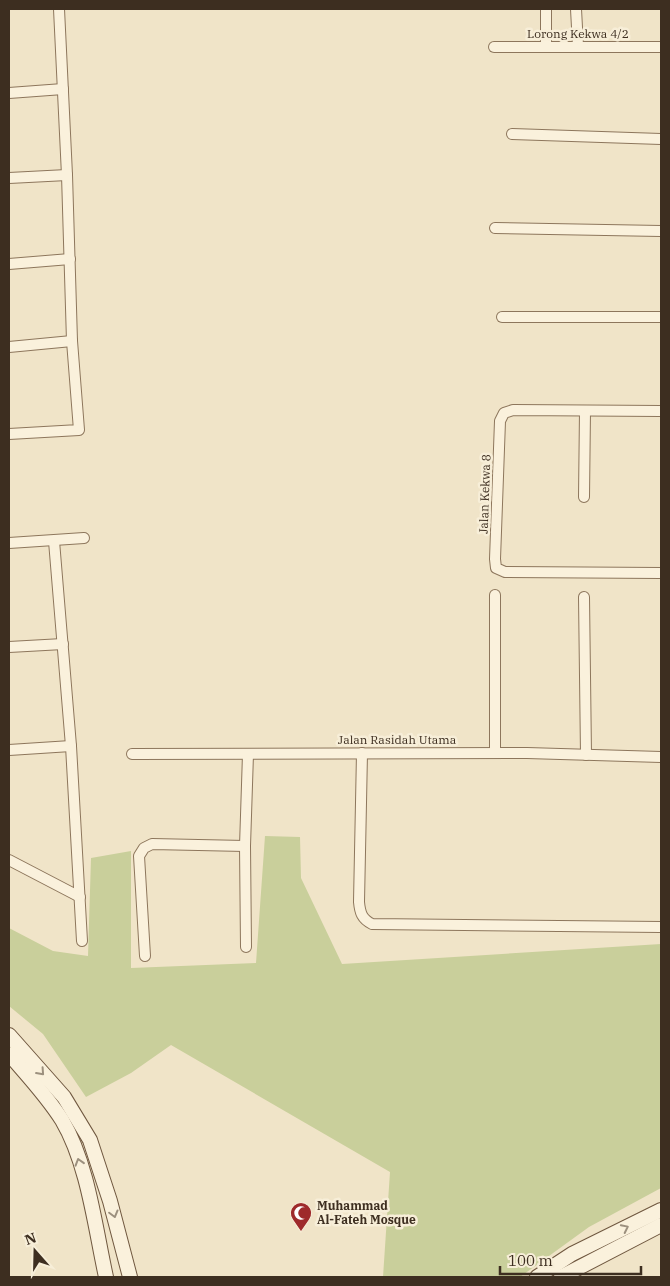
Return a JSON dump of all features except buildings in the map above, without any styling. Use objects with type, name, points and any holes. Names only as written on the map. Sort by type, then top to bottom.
[{"type":"street","points":[[9,434],[79,430],[72,341],[67,175],[58,9]]},
{"type":"street","points":[[546,9],[546,46]]},
{"type":"street","points":[[576,9],[578,46]]},
{"type":"street","name":"Lorong Kekwa 4/2","points":[[494,47],[578,46],[661,48]]},
{"type":"street","points":[[9,93],[63,89]]},
{"type":"street","points":[[512,134],[661,139]]},
{"type":"street","points":[[9,178],[67,175]]},
{"type":"street","points":[[495,228],[661,231]]},
{"type":"street","points":[[9,264],[70,259]]},
{"type":"street","points":[[502,318],[661,317]]},
{"type":"street","points":[[9,346],[72,341]]},
{"type":"street","name":"Jalan Kekwa 8","points":[[661,411],[513,410],[504,413],[500,422],[496,568],[505,572],[661,573]]},
{"type":"street","points":[[584,497],[585,411]]},
{"type":"street","points":[[9,543],[84,538]]},
{"type":"street","points":[[54,540],[71,746],[82,941]]},
{"type":"street","points":[[495,595],[495,753]]},
{"type":"street","points":[[584,597],[586,755]]},
{"type":"street","points":[[9,647],[63,644]]},
{"type":"street","points":[[9,750],[71,746]]},
{"type":"street","points":[[362,753],[360,913],[365,921],[372,924],[661,927]]},
{"type":"street","name":"Jalan Rasidah Utama","points":[[132,754],[495,753],[661,757]]},
{"type":"street","points":[[246,947],[245,846],[248,754]]},
{"type":"street","points":[[145,956],[139,856],[144,848],[152,844],[245,846]]},
{"type":"street","points":[[9,860],[80,897]]},
{"type":"street","points":[[9,1035],[64,1097],[90,1140],[110,1201],[130,1277]]},
{"type":"street","points":[[9,1054],[42,1092],[61,1119],[71,1138],[80,1163],[106,1277]]},
{"type":"street","points":[[537,1277],[572,1254],[661,1210]]},
{"type":"street","points":[[561,1277],[661,1226]]},
{"type":"green space","points":[[265,836],[300,837],[301,878],[342,964],[661,944],[661,1188],[589,1227],[520,1277],[383,1277],[390,1172],[171,1045],[131,1073],[86,1097],[43,1034],[9,1006],[9,928],[53,951],[88,956],[91,858],[131,851],[131,968],[256,963]]},
{"type":"place","name":"Muhammad Al-Fateh Mosque","points":[[301,1232]]}]
